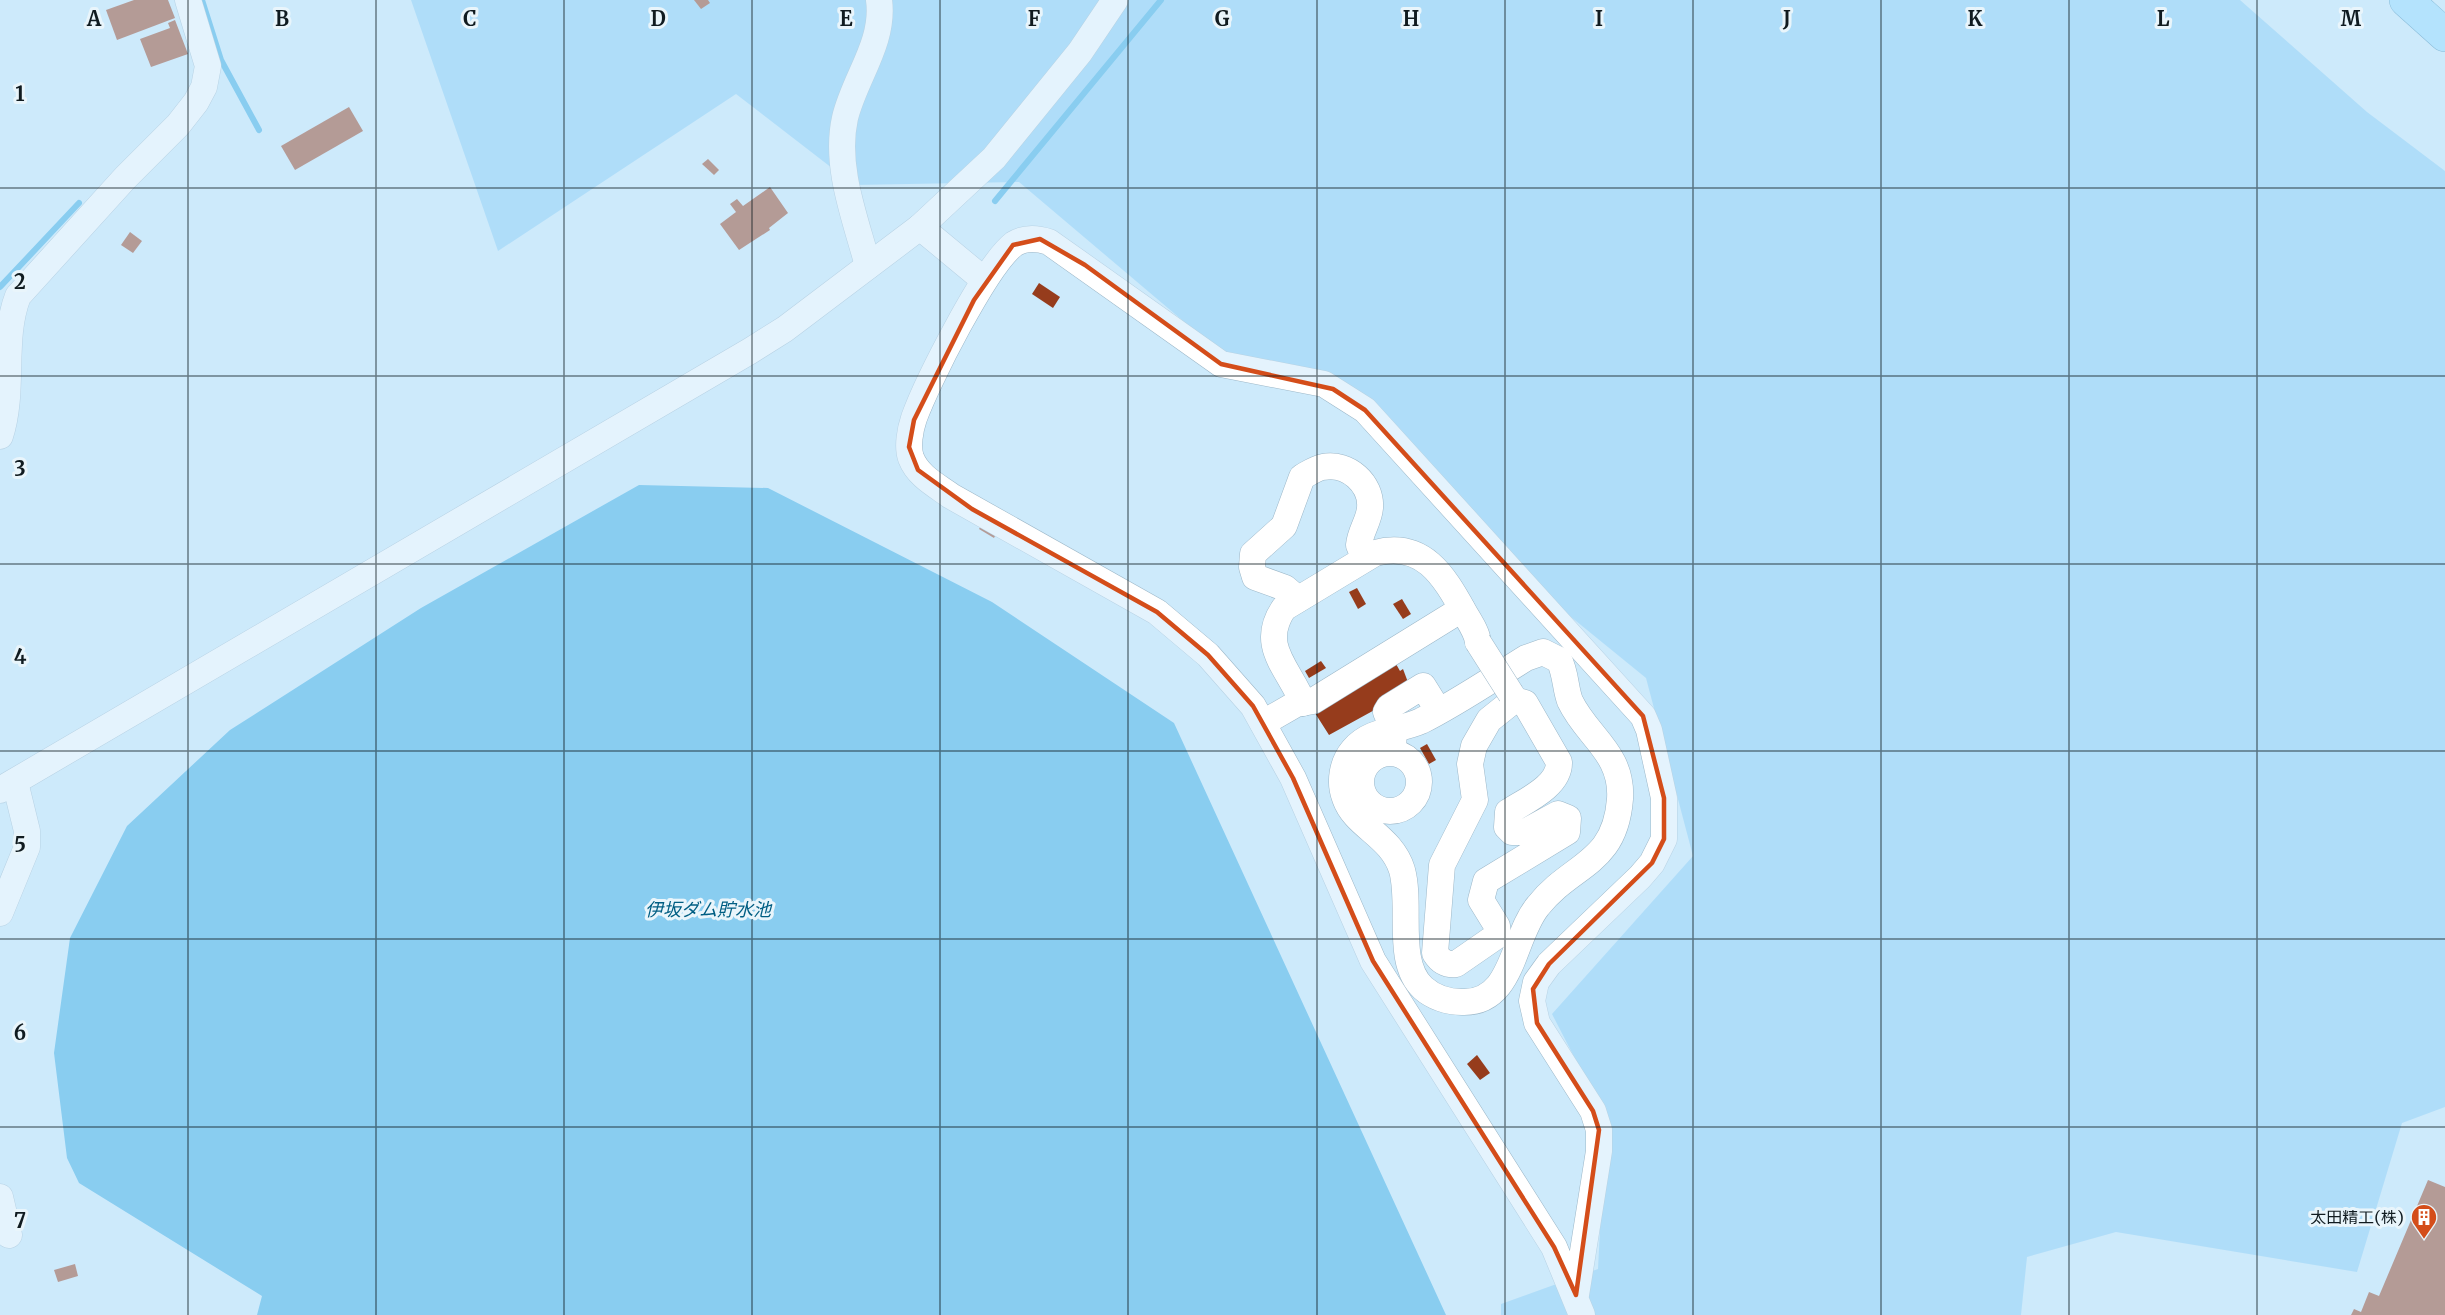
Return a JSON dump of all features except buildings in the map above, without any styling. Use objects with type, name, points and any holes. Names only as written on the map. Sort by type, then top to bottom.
[{"type":"main road","points":[[2406,0],[2445,35]]},
{"type":"street","points":[[0,436],[9,388],[11,320],[18,296],[125,178],[178,124],[204,87],[208,66],[206,55],[188,0]]},
{"type":"street","points":[[868,266],[847,187],[842,138],[847,110],[876,37],[879,0]]},
{"type":"street","points":[[0,913],[27,847],[27,831],[7,786],[785,329],[920,227],[994,158],[1080,52],[1115,0]]},
{"type":"street","points":[[920,227],[984,280]]},
{"type":"street","points":[[1025,239],[1049,242],[1221,364],[1324,384],[1365,410],[1643,716],[1649,730],[1664,798],[1665,839],[1652,863],[1640,877],[1549,964],[1536,982],[1532,1001],[1537,1023],[1593,1111],[1599,1130],[1599,1152],[1579,1305],[1554,1247],[1373,961],[1293,778],[1253,706],[1208,655],[1157,612],[972,509],[918,470],[909,447],[914,420],[933,377],[984,280],[1014,245],[1025,239]]},
{"type":"street","points":[[1298,599],[1285,588],[1255,577],[1251,561],[1256,550],[1284,526],[1302,477],[1321,467],[1336,467],[1358,477],[1368,488],[1370,512],[1359,545],[1364,557]]},
{"type":"street","points":[[1303,703],[1279,660],[1274,641],[1284,608],[1364,557],[1391,550],[1428,560],[1442,576],[1478,642],[1512,697],[1525,704],[1559,762],[1560,769],[1550,783],[1508,812],[1507,827],[1512,832],[1525,832],[1558,814],[1568,818],[1567,832],[1486,881],[1481,900],[1497,926],[1498,935],[1476,952],[1450,964],[1438,959],[1435,953],[1442,866],[1475,800],[1470,764],[1478,738],[1489,720],[1512,697]]},
{"type":"street","points":[[1263,723],[1303,703],[1313,701],[1462,609]]},
{"type":"street","points":[[1549,654],[1562,666],[1567,690],[1578,713],[1608,751],[1620,789],[1616,824],[1608,844],[1538,905],[1521,933],[1507,975],[1491,993],[1468,1002],[1444,1000],[1423,988],[1416,979],[1407,958],[1407,902],[1402,869],[1383,838],[1351,811],[1344,796],[1342,777],[1352,750],[1367,738],[1393,741],[1438,710],[1533,655],[1549,654]]},
{"type":"street","points":[[0,1197],[9,1235]]},
{"type":"highlighted area","points":[[1040,239],[1085,265],[1221,364],[1333,389],[1365,410],[1643,716],[1664,798],[1664,839],[1652,863],[1549,964],[1533,989],[1537,1023],[1593,1111],[1599,1130],[1576,1295],[1554,1247],[1373,961],[1293,778],[1253,706],[1208,655],[1157,612],[972,509],[918,470],[909,447],[914,420],[974,300],[1013,245]]},
{"type":"shaded area","points":[[411,0],[2240,0],[2367,112],[2445,171],[2445,1107],[2402,1123],[2357,1272],[2116,1232],[2027,1257],[2021,1315],[1501,1315],[1501,1304],[1598,1269],[1605,1130],[1600,1107],[1552,1014],[1693,856],[1646,678],[1560,608],[1387,417],[1221,353],[1019,182],[854,185],[736,94],[498,251]]},
{"type":"water","name":"伊坂ダム貯水池","points":[[639,485],[768,488],[992,602],[1174,723],[1446,1315],[257,1315],[262,1296],[79,1183],[67,1158],[54,1053],[70,938],[127,826],[230,730],[421,608]]},
{"type":"waterway","points":[[202,0],[221,60],[259,130]]},
{"type":"waterway","points":[[995,201],[1161,0]]},
{"type":"waterway","points":[[0,287],[79,203]]},
{"type":"place","name":"太田精工(株)","points":[[2424,1240]]}]
